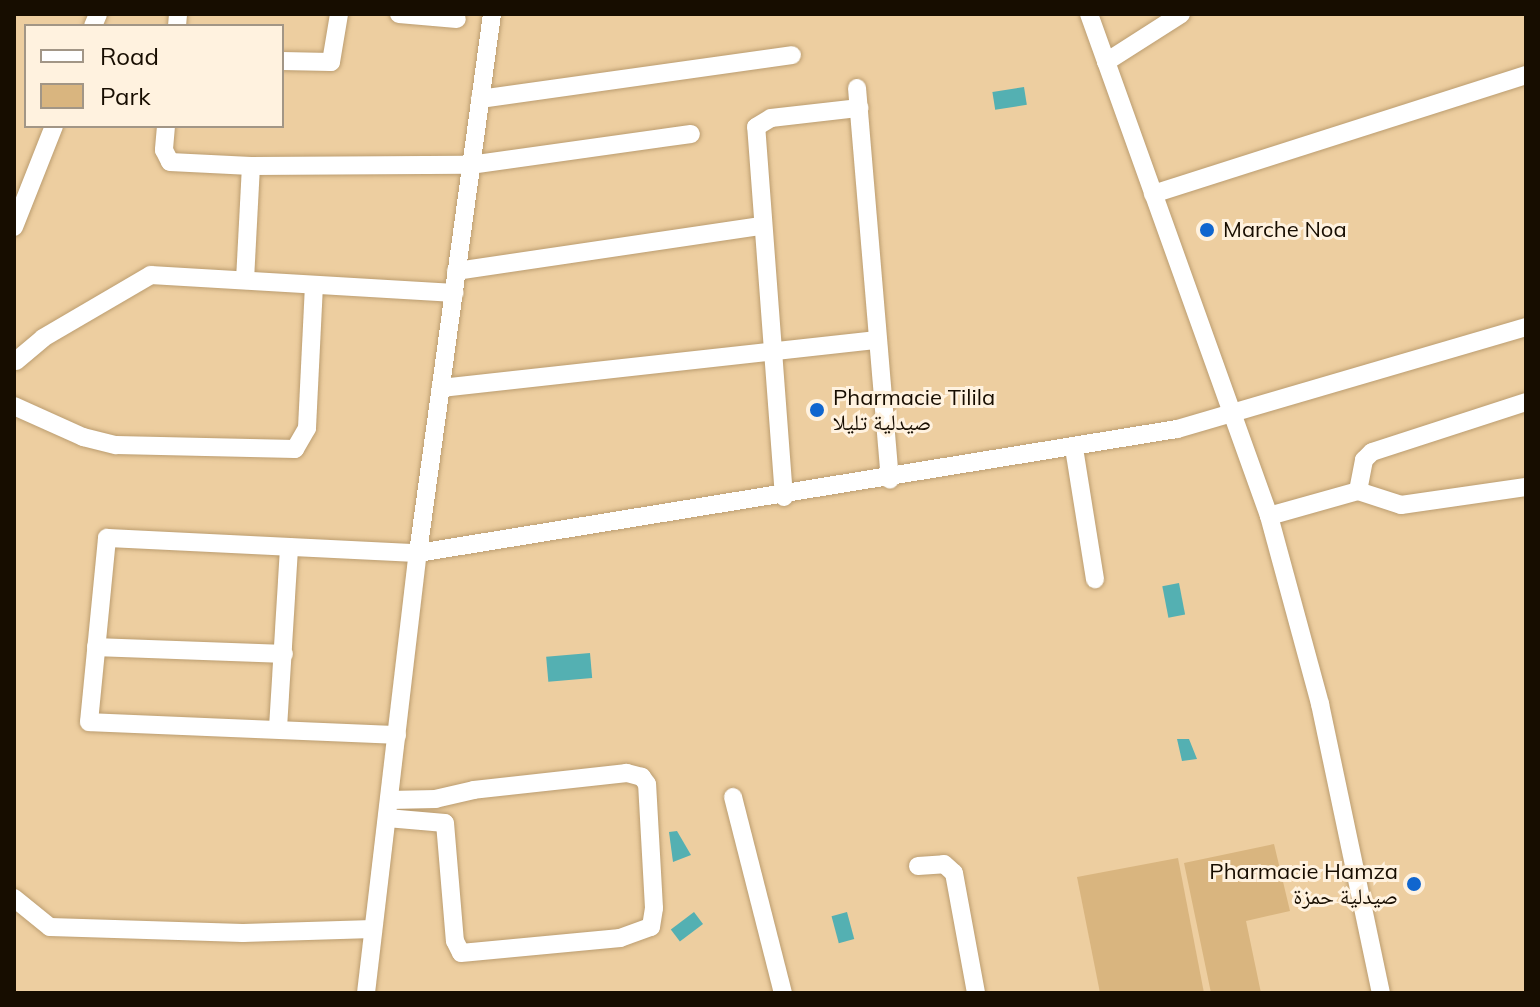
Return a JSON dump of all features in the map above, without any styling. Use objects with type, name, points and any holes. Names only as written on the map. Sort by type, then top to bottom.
[{"type":"street","points":[[284,61],[331,62],[339,14]]},
{"type":"street","points":[[399,14],[457,19]]},
{"type":"street","points":[[366,993],[418,553],[492,14]]},
{"type":"street","points":[[1089,14],[1269,516],[1320,704],[1381,993]]},
{"type":"street","points":[[1106,62],[1181,14]]},
{"type":"street","points":[[480,99],[792,55]]},
{"type":"street","points":[[1153,194],[1526,75]]},
{"type":"street","points":[[857,88],[890,480]]},
{"type":"street","points":[[784,497],[761,226],[757,123],[859,108]]},
{"type":"street","points":[[14,227],[53,128]]},
{"type":"street","points":[[166,128],[164,150],[170,162],[251,166],[470,165],[691,134]]},
{"type":"street","points":[[245,280],[251,166]]},
{"type":"street","points":[[456,271],[761,226]]},
{"type":"street","points":[[15,357],[143,276],[454,293]]},
{"type":"street","points":[[14,406],[83,437],[116,445],[295,449],[307,428],[314,285]]},
{"type":"street","points":[[397,735],[89,722],[107,538],[418,553],[784,497],[1074,448],[1232,415],[1526,327]]},
{"type":"street","points":[[441,388],[877,340]]},
{"type":"street","points":[[1358,491],[1364,460],[1372,452],[1526,402]]},
{"type":"street","points":[[1074,448],[1095,579]]},
{"type":"street","points":[[1269,516],[1358,491],[1401,505],[1526,487]]},
{"type":"street","points":[[278,728],[289,547]]},
{"type":"street","points":[[96,647],[284,654]]},
{"type":"street","points":[[627,773],[642,777],[647,784],[654,908],[651,927],[620,938],[461,953],[455,941],[445,823],[388,809],[474,790],[627,773]]},
{"type":"street","points":[[733,797],[783,993]]},
{"type":"street","points":[[918,866],[944,864],[954,873],[976,993]]},
{"type":"street","points":[[14,898],[50,927],[243,933],[373,929]]},
{"type":"green space","points":[[1274,844],[1290,911],[1246,921],[1261,993],[1211,993],[1184,863]]},
{"type":"green space","points":[[1178,858],[1204,993],[1100,993],[1077,877]]},
{"type":"water","points":[[1024,87],[1027,105],[995,110],[992,92]]},
{"type":"water","points":[[1179,583],[1185,614],[1168,618],[1162,586]]},
{"type":"water","points":[[590,653],[592,678],[548,682],[546,657]]},
{"type":"water","points":[[1177,739],[1189,739],[1197,759],[1182,761]]},
{"type":"water","points":[[677,831],[691,855],[673,862],[669,832]]},
{"type":"water","points":[[694,912],[703,924],[680,941],[671,929]]},
{"type":"water","points":[[847,912],[854,939],[839,943],[832,916]]},
{"type":"place","name":"Marche Noa","points":[[1207,230]]},
{"type":"place","name":"Pharmacie Tilila صيدلية تليلا","points":[[817,410]]},
{"type":"place","name":"Pharmacie Hamza صيدلية حمزة","points":[[1414,884]]}]
